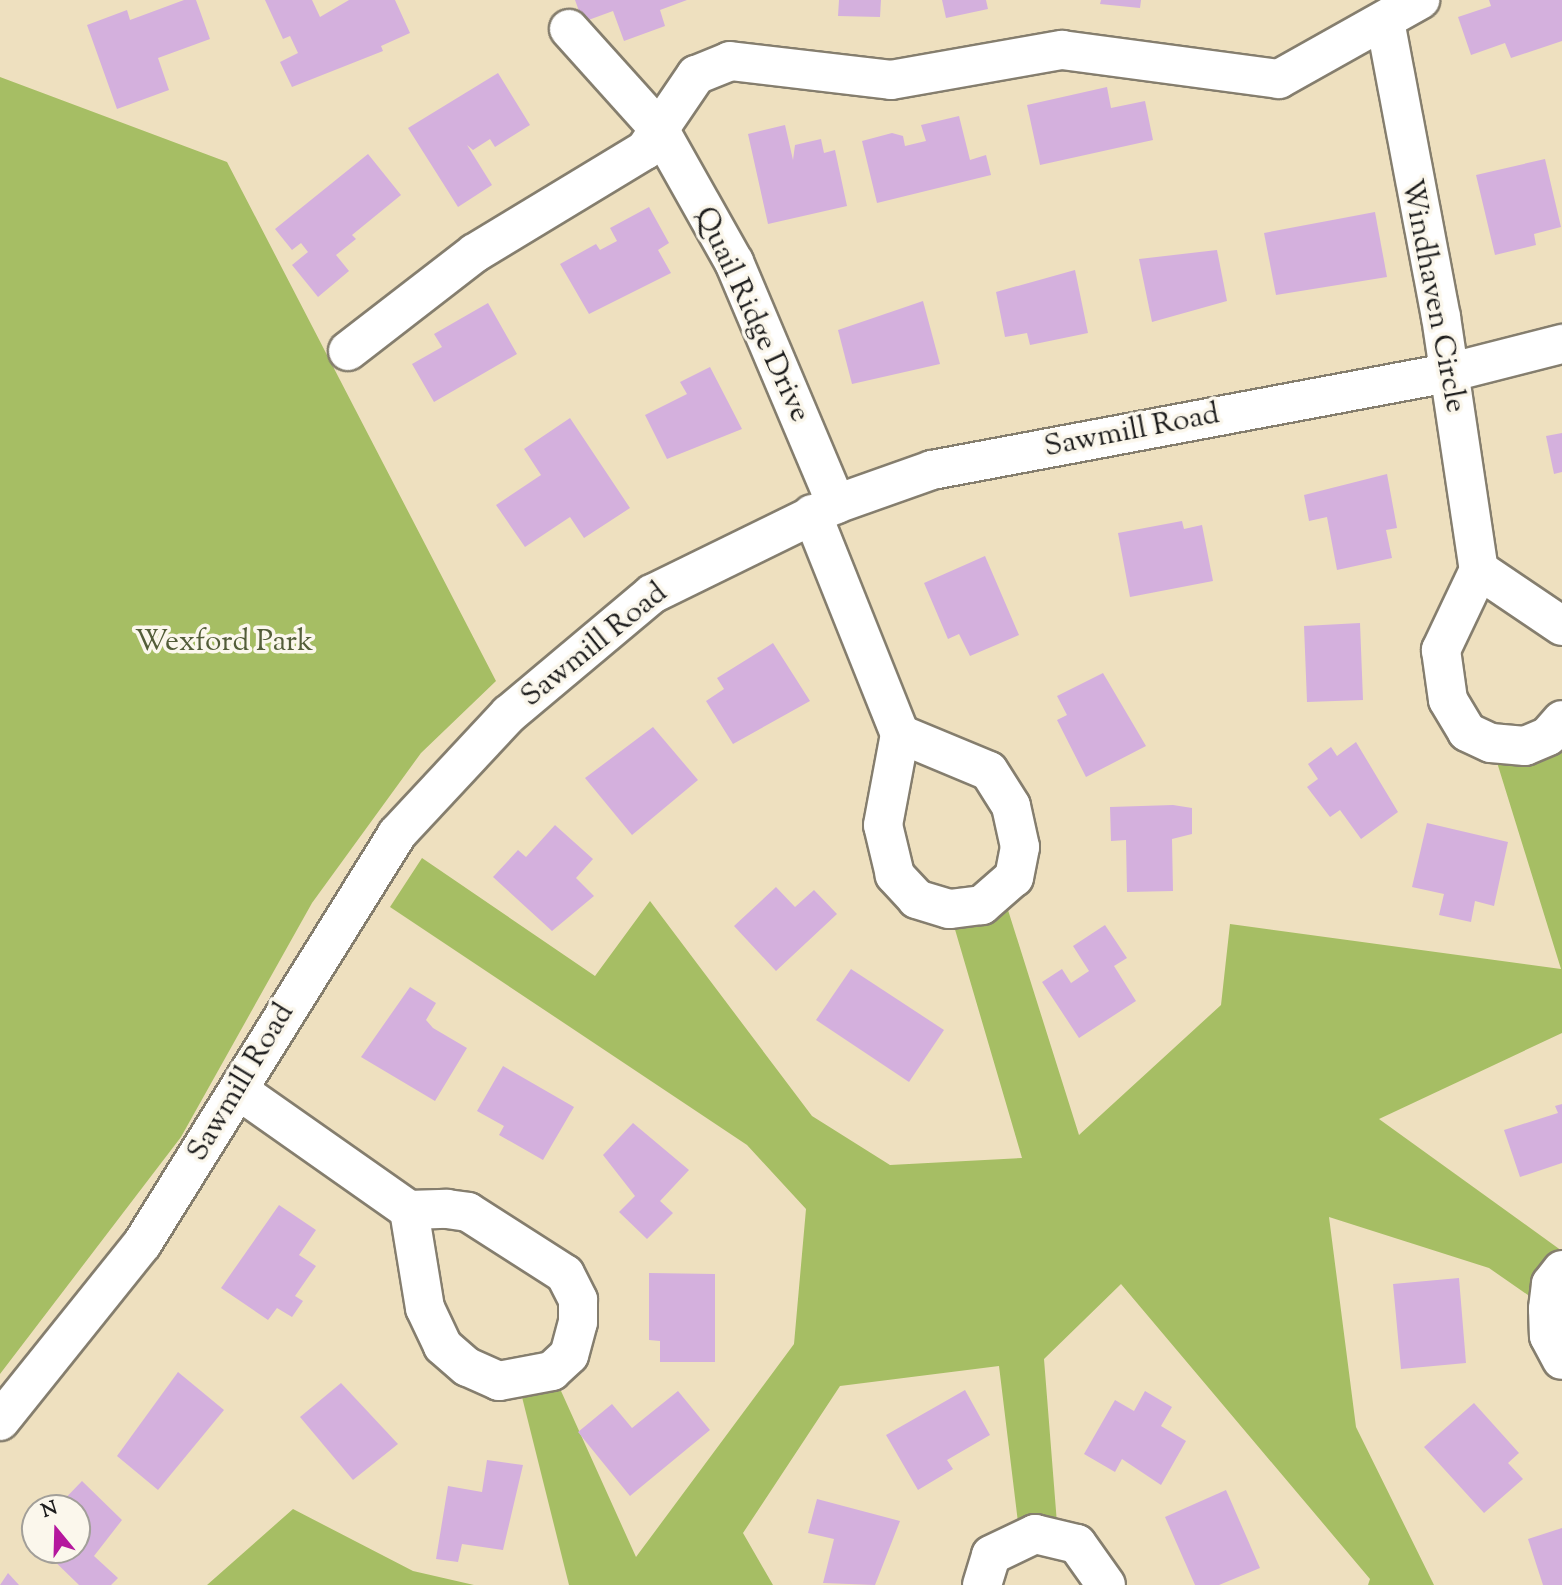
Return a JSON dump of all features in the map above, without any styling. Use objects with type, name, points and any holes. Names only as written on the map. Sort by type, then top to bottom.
[{"type":"street","points":[[348,351],[475,253],[645,150],[696,75],[730,61],[891,80],[1062,50],[1279,79],[1419,0]]},
{"type":"street","name":"Windhaven Circle","points":[[1385,21],[1448,373],[1479,570]]},
{"type":"street","name":"Quail Ridge Drive","points":[[569,29],[659,130],[734,262],[824,509],[900,734]]},
{"type":"street","name":"Sawmill Road","points":[[0,1421],[142,1244],[241,1092],[363,880],[470,753],[572,655],[652,594],[824,509],[932,470],[1448,373],[1562,344]]},
{"type":"street","points":[[1562,625],[1479,570],[1441,649],[1455,718],[1491,743],[1525,746],[1548,736],[1562,720]]},
{"type":"street","points":[[900,734],[989,771],[1011,806],[1020,847],[1014,877],[982,905],[949,909],[917,899],[895,875],[883,825],[900,734]]},
{"type":"street","points":[[241,1092],[409,1210],[468,1212],[565,1274],[578,1300],[569,1355],[540,1376],[499,1381],[467,1367],[443,1346],[425,1308],[409,1210]]},
{"type":"street","points":[[1562,1270],[1551,1284],[1548,1309],[1549,1336],[1562,1360]]},
{"type":"street","points":[[982,1585],[991,1555],[1035,1534],[1077,1544],[1106,1585]]},
{"type":"green space","name":"Wexford Park","points":[[0,77],[227,162],[496,681],[421,753],[312,903],[181,1137],[0,1374]]},
{"type":"green space","points":[[1562,720],[1562,1033],[1379,1119],[1562,1251],[1548,1309],[1489,1268],[1329,1217],[1356,1427],[1434,1585],[1368,1585],[1370,1579],[1121,1284],[1044,1359],[1058,1536],[1020,1539],[999,1366],[840,1386],[743,1533],[773,1585],[569,1585],[518,1381],[552,1371],[636,1557],[794,1344],[806,1209],[747,1145],[390,907],[422,858],[595,976],[650,901],[812,1116],[890,1165],[1022,1158],[949,909],[1002,891],[1079,1135],[1221,1005],[1230,924],[1561,969],[1491,743]]},
{"type":"green space","points":[[293,1509],[413,1571],[474,1585],[207,1585]]},
{"type":"building","points":[[184,0],[196,0],[210,39],[158,58],[169,90],[117,109],[87,25],[127,10],[130,20]]},
{"type":"building","points":[[265,0],[312,0],[320,17],[349,0],[395,0],[410,33],[381,46],[383,51],[292,87],[280,62],[298,53],[290,36],[283,39]]},
{"type":"building","points":[[575,0],[687,0],[660,10],[665,26],[624,41],[613,11],[583,22]]},
{"type":"building","points":[[839,0],[881,0],[880,17],[838,16]]},
{"type":"building","points":[[942,0],[986,0],[988,9],[946,18]]},
{"type":"building","points":[[1101,0],[1141,0],[1140,8],[1100,4]]},
{"type":"building","points":[[1489,0],[1562,0],[1562,41],[1511,58],[1505,43],[1471,55],[1458,17],[1491,6]]},
{"type":"building","points":[[498,73],[530,125],[495,147],[490,139],[473,150],[467,145],[492,185],[458,207],[408,128]]},
{"type":"building","points":[[1107,87],[1111,108],[1145,101],[1153,140],[1040,165],[1027,105]]},
{"type":"building","points":[[959,116],[970,160],[986,155],[991,175],[877,203],[862,141],[892,133],[903,136],[905,146],[926,141],[921,125]]},
{"type":"building","points":[[785,125],[793,160],[795,145],[821,139],[824,153],[835,150],[847,206],[768,224],[748,134]]},
{"type":"building","points":[[368,154],[401,195],[352,235],[356,239],[336,255],[349,271],[318,297],[292,265],[308,252],[301,243],[292,250],[275,229]]},
{"type":"building","points":[[1545,159],[1561,227],[1534,234],[1536,245],[1495,255],[1476,175]]},
{"type":"building","points":[[649,207],[669,243],[658,250],[671,273],[589,314],[560,264],[596,244],[600,250],[617,241],[610,228]]},
{"type":"building","points":[[1375,212],[1387,277],[1276,295],[1264,233]]},
{"type":"building","points":[[1217,250],[1227,301],[1152,322],[1139,259]]},
{"type":"building","points":[[1075,270],[1088,333],[1030,345],[1027,333],[1005,337],[996,292]]},
{"type":"building","points":[[923,301],[940,364],[852,384],[838,330]]},
{"type":"building","points":[[488,303],[517,354],[434,402],[412,364],[442,347],[434,334]]},
{"type":"building","points":[[710,367],[742,429],[667,459],[645,415],[687,394],[680,382]]},
{"type":"building","points":[[570,418],[630,508],[584,538],[570,517],[525,547],[496,505],[541,475],[524,449]]},
{"type":"building","points":[[1562,433],[1562,472],[1554,474],[1546,436]]},
{"type":"building","points":[[1387,474],[1397,528],[1386,530],[1392,558],[1337,570],[1327,517],[1309,521],[1304,495]]},
{"type":"building","points":[[1182,521],[1184,529],[1202,525],[1213,581],[1130,597],[1118,533]]},
{"type":"building","points":[[985,556],[1019,635],[970,656],[959,634],[948,639],[924,583]]},
{"type":"building","points":[[1360,623],[1363,700],[1307,702],[1304,626]]},
{"type":"building","points":[[773,643],[810,701],[733,744],[706,701],[724,689],[717,678]]},
{"type":"building","points":[[1103,673],[1146,746],[1086,777],[1057,720],[1067,715],[1057,696]]},
{"type":"building","points":[[653,727],[698,780],[632,835],[585,778]]},
{"type":"building","points":[[1356,742],[1398,812],[1361,839],[1340,810],[1330,817],[1307,787],[1318,779],[1308,764],[1331,747],[1337,756]]},
{"type":"building","points":[[1173,805],[1192,808],[1192,834],[1172,839],[1173,891],[1127,892],[1126,840],[1111,841],[1110,807]]},
{"type":"building","points":[[1427,823],[1508,842],[1494,906],[1475,901],[1471,922],[1439,915],[1444,894],[1412,887]]},
{"type":"building","points":[[555,825],[593,859],[576,878],[594,896],[552,931],[493,877],[518,850],[526,857]]},
{"type":"building","points":[[776,887],[795,907],[814,890],[837,914],[776,971],[734,926]]},
{"type":"building","points":[[1105,925],[1127,958],[1114,966],[1136,1001],[1079,1038],[1042,982],[1062,969],[1071,983],[1089,971],[1073,946]]},
{"type":"building","points":[[851,969],[944,1030],[909,1082],[816,1020]]},
{"type":"building","points":[[410,987],[436,1003],[426,1020],[433,1028],[467,1048],[435,1101],[361,1057]]},
{"type":"building","points":[[503,1066],[574,1107],[543,1160],[499,1135],[504,1126],[477,1111]]},
{"type":"building","points":[[1562,1104],[1562,1163],[1520,1177],[1504,1130],[1558,1113],[1555,1106]]},
{"type":"building","points":[[633,1123],[689,1170],[660,1201],[673,1213],[647,1239],[619,1212],[635,1196],[603,1155]]},
{"type":"building","points":[[279,1205],[316,1230],[299,1255],[316,1266],[295,1296],[303,1301],[292,1317],[277,1308],[268,1320],[221,1288]]},
{"type":"building","points":[[649,1273],[715,1274],[715,1362],[660,1362],[660,1341],[649,1340]]},
{"type":"building","points":[[1459,1278],[1466,1363],[1401,1369],[1393,1284]]},
{"type":"building","points":[[178,1372],[224,1410],[158,1490],[117,1456]]},
{"type":"building","points":[[341,1383],[398,1444],[353,1480],[300,1417]]},
{"type":"building","points":[[965,1390],[990,1435],[947,1460],[953,1469],[918,1490],[886,1435]]},
{"type":"building","points":[[678,1391],[710,1430],[630,1496],[578,1432],[612,1404],[632,1428]]},
{"type":"building","points":[[1145,1391],[1172,1407],[1161,1426],[1186,1441],[1161,1485],[1122,1459],[1115,1472],[1084,1454],[1115,1400],[1134,1411]]},
{"type":"building","points":[[1474,1403],[1519,1453],[1508,1463],[1523,1479],[1484,1513],[1424,1447]]},
{"type":"building","points":[[487,1460],[523,1465],[503,1550],[462,1544],[458,1562],[436,1559],[448,1486],[482,1492]]},
{"type":"building","points":[[82,1481],[122,1520],[94,1556],[118,1578],[111,1585],[79,1585],[57,1564],[91,1564],[91,1494],[69,1494]]},
{"type":"building","points":[[1226,1490],[1260,1568],[1219,1585],[1195,1585],[1165,1517]]},
{"type":"building","points":[[817,1499],[900,1521],[875,1585],[823,1583],[834,1539],[808,1533]]},
{"type":"building","points":[[1562,1528],[1562,1585],[1543,1585],[1528,1539]]},
{"type":"building","points":[[8,1573],[19,1585],[0,1585]]}]
